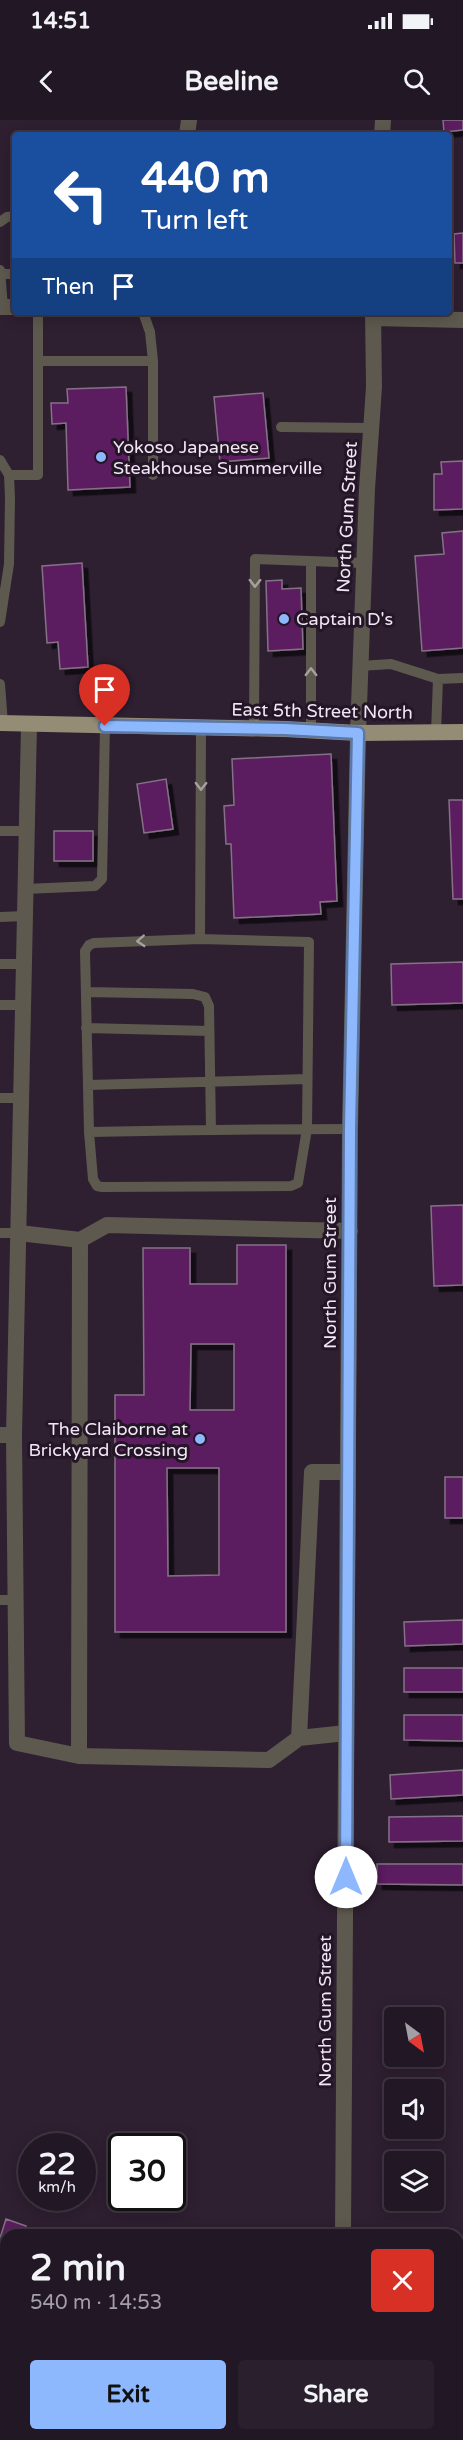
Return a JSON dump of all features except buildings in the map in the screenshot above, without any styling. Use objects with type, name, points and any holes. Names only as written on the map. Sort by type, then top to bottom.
[{"type":"main road","name":"East 5th Street North","points":[[1,724],[254,728],[358,733],[463,732]]},
{"type":"street","points":[[373,315],[463,320]]},
{"type":"street","name":"North Gum Street","points":[[343,2229],[350,1130],[358,733],[364,563],[374,387],[373,315]]},
{"type":"street","points":[[29,725],[19,1233],[7,1435],[8,1600],[17,1743],[79,1756],[269,1760],[299,1738],[346,1733]]},
{"type":"street","points":[[19,1233],[80,1240],[107,1225],[350,1232]]},
{"type":"street","points":[[79,1756],[80,1240]]},
{"type":"street","points":[[299,1738],[312,1472],[348,1472]]},
{"type":"lane","points":[[1,272],[6,307]]},
{"type":"lane","points":[[9,475],[38,475],[38,315]]},
{"type":"lane","points":[[144,315],[150,332],[153,361],[153,475]]},
{"type":"lane","points":[[38,361],[153,361]]},
{"type":"lane","points":[[281,427],[371,428]]},
{"type":"lane","points":[[0,460],[9,475],[9,564],[0,622]]},
{"type":"lane","points":[[254,728],[255,559],[311,563],[364,563]]},
{"type":"lane","points":[[311,563],[311,730]]},
{"type":"lane","points":[[360,666],[391,664],[438,679],[463,678]]},
{"type":"lane","points":[[436,732],[438,679]]},
{"type":"lane","points":[[0,684],[1,724]]},
{"type":"lane","points":[[26,889],[95,886],[102,879],[105,726]]},
{"type":"lane","points":[[200,939],[201,728]]},
{"type":"lane","points":[[0,831],[27,831]]},
{"type":"lane","points":[[0,917],[25,916]]},
{"type":"lane","points":[[200,939],[309,942],[307,1129],[301,1177],[298,1183],[291,1186],[97,1186],[93,1179],[89,1132],[85,951],[88,945],[200,939]]},
{"type":"lane","points":[[0,964],[24,964]]},
{"type":"lane","points":[[86,992],[201,995],[205,997],[209,1006],[211,1130]]},
{"type":"lane","points":[[0,1005],[23,1005]]},
{"type":"lane","points":[[86,1028],[209,1031]]},
{"type":"lane","points":[[88,1085],[307,1079]]},
{"type":"lane","points":[[0,1098],[21,1098]]},
{"type":"lane","points":[[89,1132],[350,1130]]},
{"type":"lane","points":[[0,1233],[19,1233]]},
{"type":"place","name":"Yokoso Japanese Steakhouse Summerville","points":[[101,457]]},
{"type":"place","name":"Captain D's","points":[[284,619]]},
{"type":"place","name":"The Claiborne at Brickyard Crossing","points":[[200,1439]]},
{"type":"route","points":[[105,726],[285,729],[358,733],[350,1130],[346,1877]]}]
